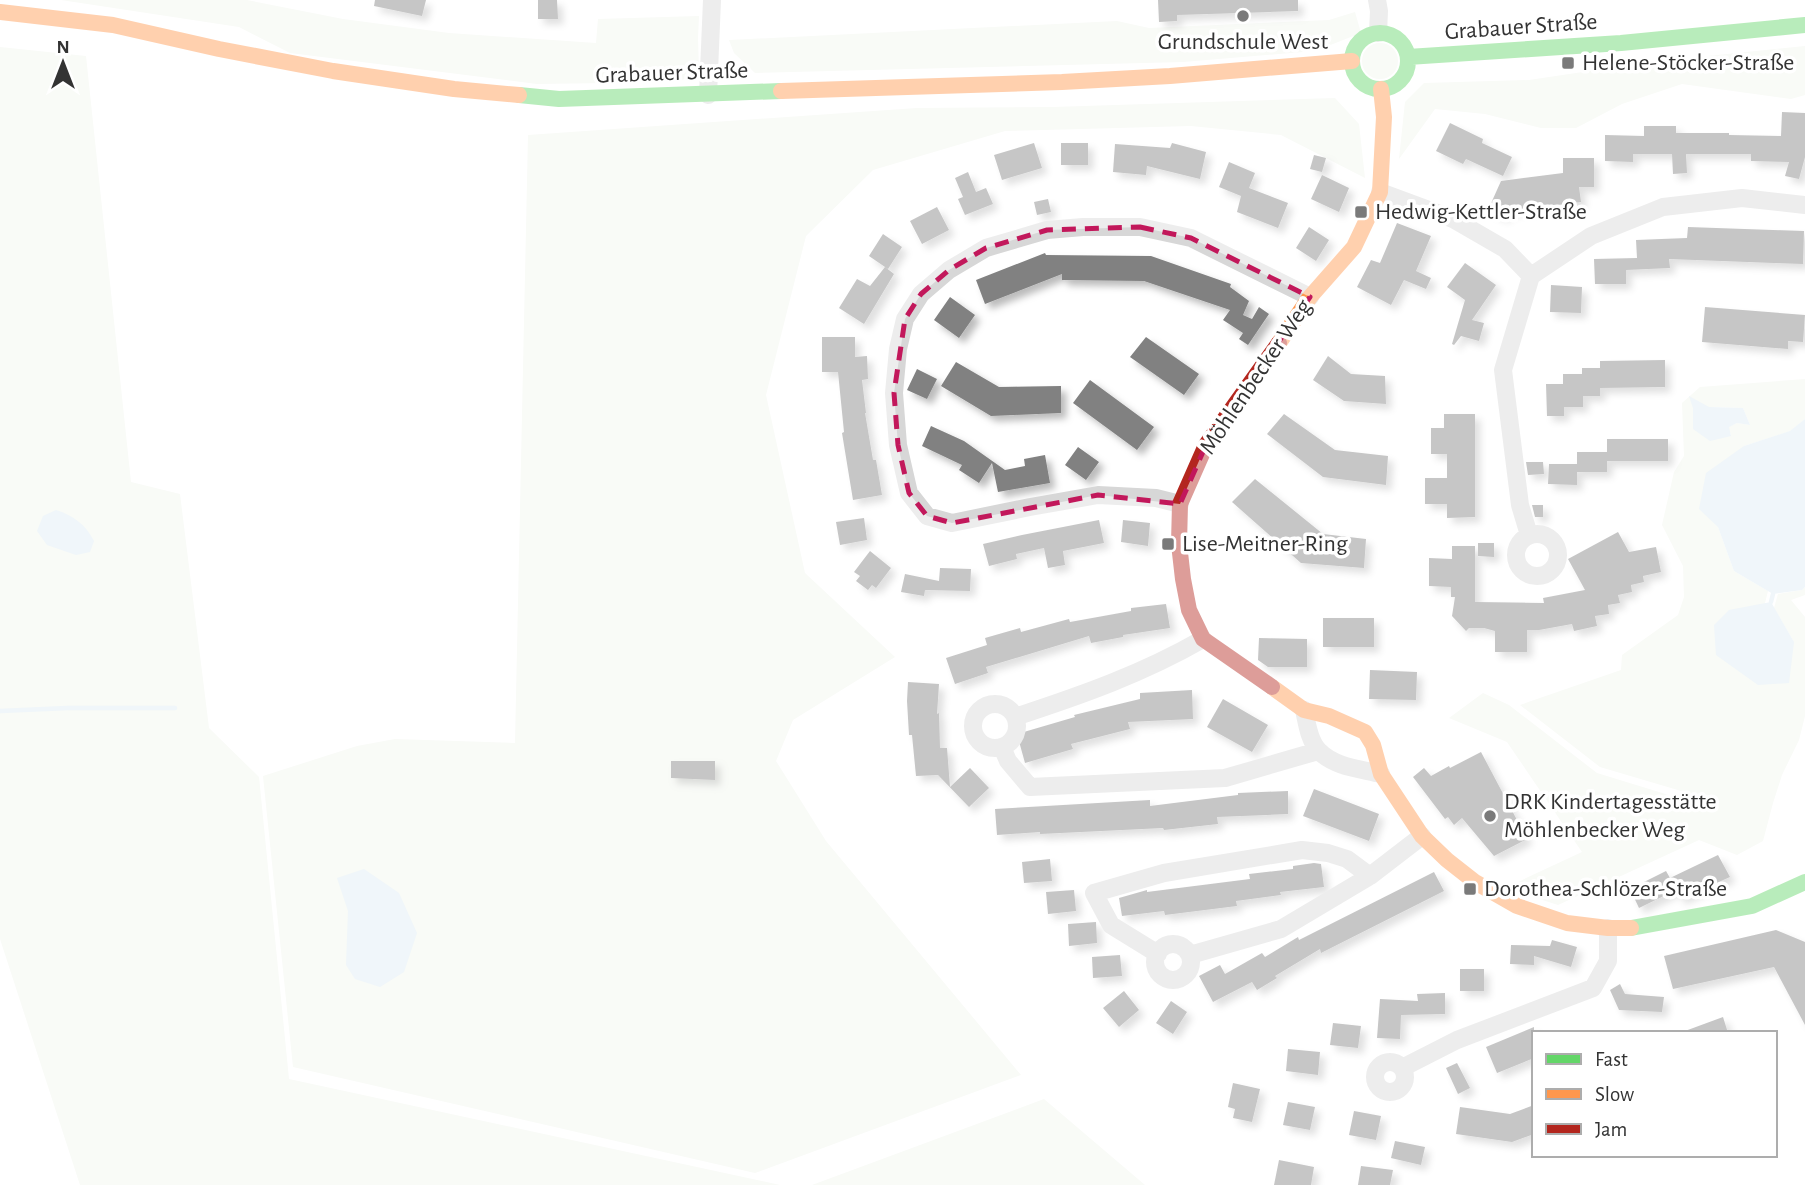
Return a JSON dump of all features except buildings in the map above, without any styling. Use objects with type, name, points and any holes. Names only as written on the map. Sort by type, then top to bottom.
[{"type":"main road","name":"Grabauer Straße","points":[[0,12],[113,25],[332,71],[454,89],[559,99],[1076,81],[1352,61]]},
{"type":"main road","name":"Grabauer Straße","points":[[1408,57],[1621,43],[1805,25]]},
{"type":"main road","points":[[1370,34],[1394,36],[1401,42],[1408,57],[1408,65],[1402,79],[1381,89],[1364,84],[1353,70],[1353,53],[1357,45],[1370,34]]},
{"type":"main road","name":"Möhlenbecker Weg","points":[[1203,639],[1189,610],[1183,579],[1179,544],[1180,504],[1206,445],[1266,364],[1310,298],[1354,247],[1380,192],[1384,117],[1381,89]]},
{"type":"main road","points":[[1203,639],[1304,710],[1329,716],[1365,732],[1373,745],[1381,774],[1422,836],[1475,882],[1517,906],[1567,923],[1631,928],[1752,906],[1805,882]]},
{"type":"street","points":[[708,95],[712,0]]},
{"type":"street","points":[[1377,0],[1378,33]]},
{"type":"street","points":[[1380,192],[1453,219],[1505,249],[1531,276]]},
{"type":"street","points":[[1530,535],[1520,505],[1503,370],[1531,276],[1591,236],[1663,207],[1742,198],[1805,205]]},
{"type":"street","points":[[1180,504],[1156,498],[1098,495],[952,523],[927,516],[909,493],[898,445],[894,393],[898,349],[905,319],[921,294],[949,270],[986,248],[1047,230],[1083,227],[1140,227],[1191,238],[1310,298]]},
{"type":"street","points":[[1015,717],[1136,674],[1203,639]]},
{"type":"street","points":[[994,703],[1008,707],[1017,725],[1008,744],[1002,747],[987,747],[980,743],[973,729],[975,715],[994,703]]},
{"type":"street","points":[[1304,710],[1309,734],[1318,751],[1348,766],[1381,774]]},
{"type":"street","points":[[1002,747],[1008,761],[1030,787],[1225,778],[1318,751]]},
{"type":"street","points":[[1189,955],[1281,929],[1370,876],[1422,836]]},
{"type":"street","points":[[1157,954],[1111,925],[1094,892],[1164,873],[1302,850],[1328,853],[1347,859],[1370,876]]},
{"type":"street","points":[[1402,1068],[1457,1040],[1593,988],[1608,961],[1608,928]]},
{"type":"street","points":[[1177,945],[1189,955],[1191,967],[1188,973],[1178,980],[1166,979],[1157,970],[1157,954],[1166,946],[1177,945]]},
{"type":"highlighted area","points":[[1140,227],[1191,238],[1310,297],[1206,445],[1180,504],[1098,495],[952,523],[927,516],[909,493],[898,445],[894,393],[905,319],[921,294],[949,270],[986,248],[1047,230]]},
{"type":"shaded area","points":[[61,0],[247,0],[343,19],[449,33],[596,43],[598,19],[699,16],[699,71],[679,82],[537,84],[290,53],[239,27]]},
{"type":"shaded area","points":[[1355,12],[1361,33],[1315,51],[1183,62],[755,73],[734,53],[729,40],[1117,21],[1149,28],[1329,20]]},
{"type":"shaded area","points":[[1380,43],[1393,48],[1398,61],[1393,74],[1380,79],[1367,74],[1362,61],[1367,48]]},
{"type":"shaded area","points":[[1805,46],[1805,95],[1791,99],[1682,84],[1622,104],[1576,128],[1541,128],[1485,114],[1435,109],[1399,159],[1405,102],[1424,83],[1529,80],[1650,62]]},
{"type":"shaded area","points":[[0,47],[86,56],[131,482],[180,494],[209,728],[259,777],[289,1079],[780,1185],[80,1185],[0,939]]},
{"type":"shaded area","points":[[1335,98],[1359,124],[1365,178],[1281,135],[1191,126],[1005,131],[873,170],[806,236],[766,395],[805,573],[895,657],[793,720],[776,761],[826,841],[1021,1075],[755,1173],[293,1067],[263,776],[357,746],[395,739],[515,743],[528,135],[917,108],[1053,107]]},
{"type":"shaded area","points":[[1805,379],[1805,419],[1791,431],[1744,446],[1718,527],[1734,571],[1768,591],[1765,603],[1794,642],[1774,608],[1778,594],[1802,590],[1805,587],[1805,595],[1791,600],[1805,617],[1805,716],[1799,740],[1782,775],[1763,841],[1737,855],[1699,840],[1558,905],[1505,888],[1582,852],[1507,742],[1449,718],[1483,693],[1509,705],[1597,773],[1685,800],[1688,793],[1600,767],[1520,705],[1621,670],[1622,655],[1678,615],[1684,597],[1683,566],[1662,525],[1674,472],[1684,456],[1682,403],[1700,387]],"holes":[[[1693,408],[1743,408],[1750,425],[1737,423],[1728,427],[1731,435],[1693,429]]]},
{"type":"shaded area","points":[[1689,396],[1709,407],[1743,408],[1750,425],[1737,423],[1729,427],[1731,436],[1710,441],[1693,429],[1693,408]]},
{"type":"shaded area","points":[[1805,419],[1805,587],[1802,590],[1773,594],[1734,571],[1718,527],[1699,509],[1706,473],[1744,446],[1790,431]]},
{"type":"shaded area","points":[[56,510],[83,525],[94,541],[90,552],[76,555],[47,545],[37,531],[43,516]]},
{"type":"shaded area","points":[[1771,602],[1794,642],[1789,683],[1758,685],[1716,655],[1714,625],[1729,610]]},
{"type":"shaded area","points":[[364,869],[399,893],[417,933],[404,972],[380,987],[355,979],[346,965],[348,911],[337,878]]},
{"type":"shaded area","points":[[1044,1099],[1145,1185],[812,1185]]},
{"type":"waterway","points":[[1771,602],[1773,594]]},
{"type":"waterway","points":[[0,711],[175,708]]},
{"type":"traffic: fast","points":[[1408,57],[1621,43],[1805,25]]},
{"type":"traffic: fast","points":[[1375,33],[1385,33],[1400,41],[1406,50],[1408,61],[1406,72],[1400,81],[1385,89],[1375,89],[1357,77],[1352,66],[1352,56],[1364,38],[1375,33]]},
{"type":"traffic: fast","points":[[519,95],[559,99],[781,91]]},
{"type":"traffic: fast","points":[[1631,928],[1752,906],[1805,882]]},
{"type":"traffic: slow","points":[[0,12],[113,25],[333,71],[454,89],[519,95]]},
{"type":"traffic: slow","points":[[781,91],[1062,82],[1352,61]]},
{"type":"traffic: slow","points":[[1279,343],[1310,297],[1354,247],[1380,192],[1384,117],[1381,89]]},
{"type":"traffic: slow","points":[[1272,687],[1304,710],[1329,716],[1365,732],[1373,745],[1381,774],[1422,836],[1475,882],[1517,906],[1567,923],[1631,928]]},
{"type":"traffic: jam","points":[[1272,687],[1203,639],[1189,610],[1179,544],[1180,504],[1206,445],[1279,343]]},
{"type":"place","name":"Grundschule West","points":[[1243,16]]},
{"type":"place","name":"Helene-Stöcker-Straße","points":[[1568,63]]},
{"type":"place","name":"Hedwig-Kettler-Straße","points":[[1361,212]]},
{"type":"place","name":"Lise-Meitner-Ring","points":[[1168,544]]},
{"type":"place","name":"DRK Kindertagesstätte Möhlenbecker Weg","points":[[1490,816]]},
{"type":"place","name":"Dorothea-Schlözer-Straße","points":[[1470,889]]}]
